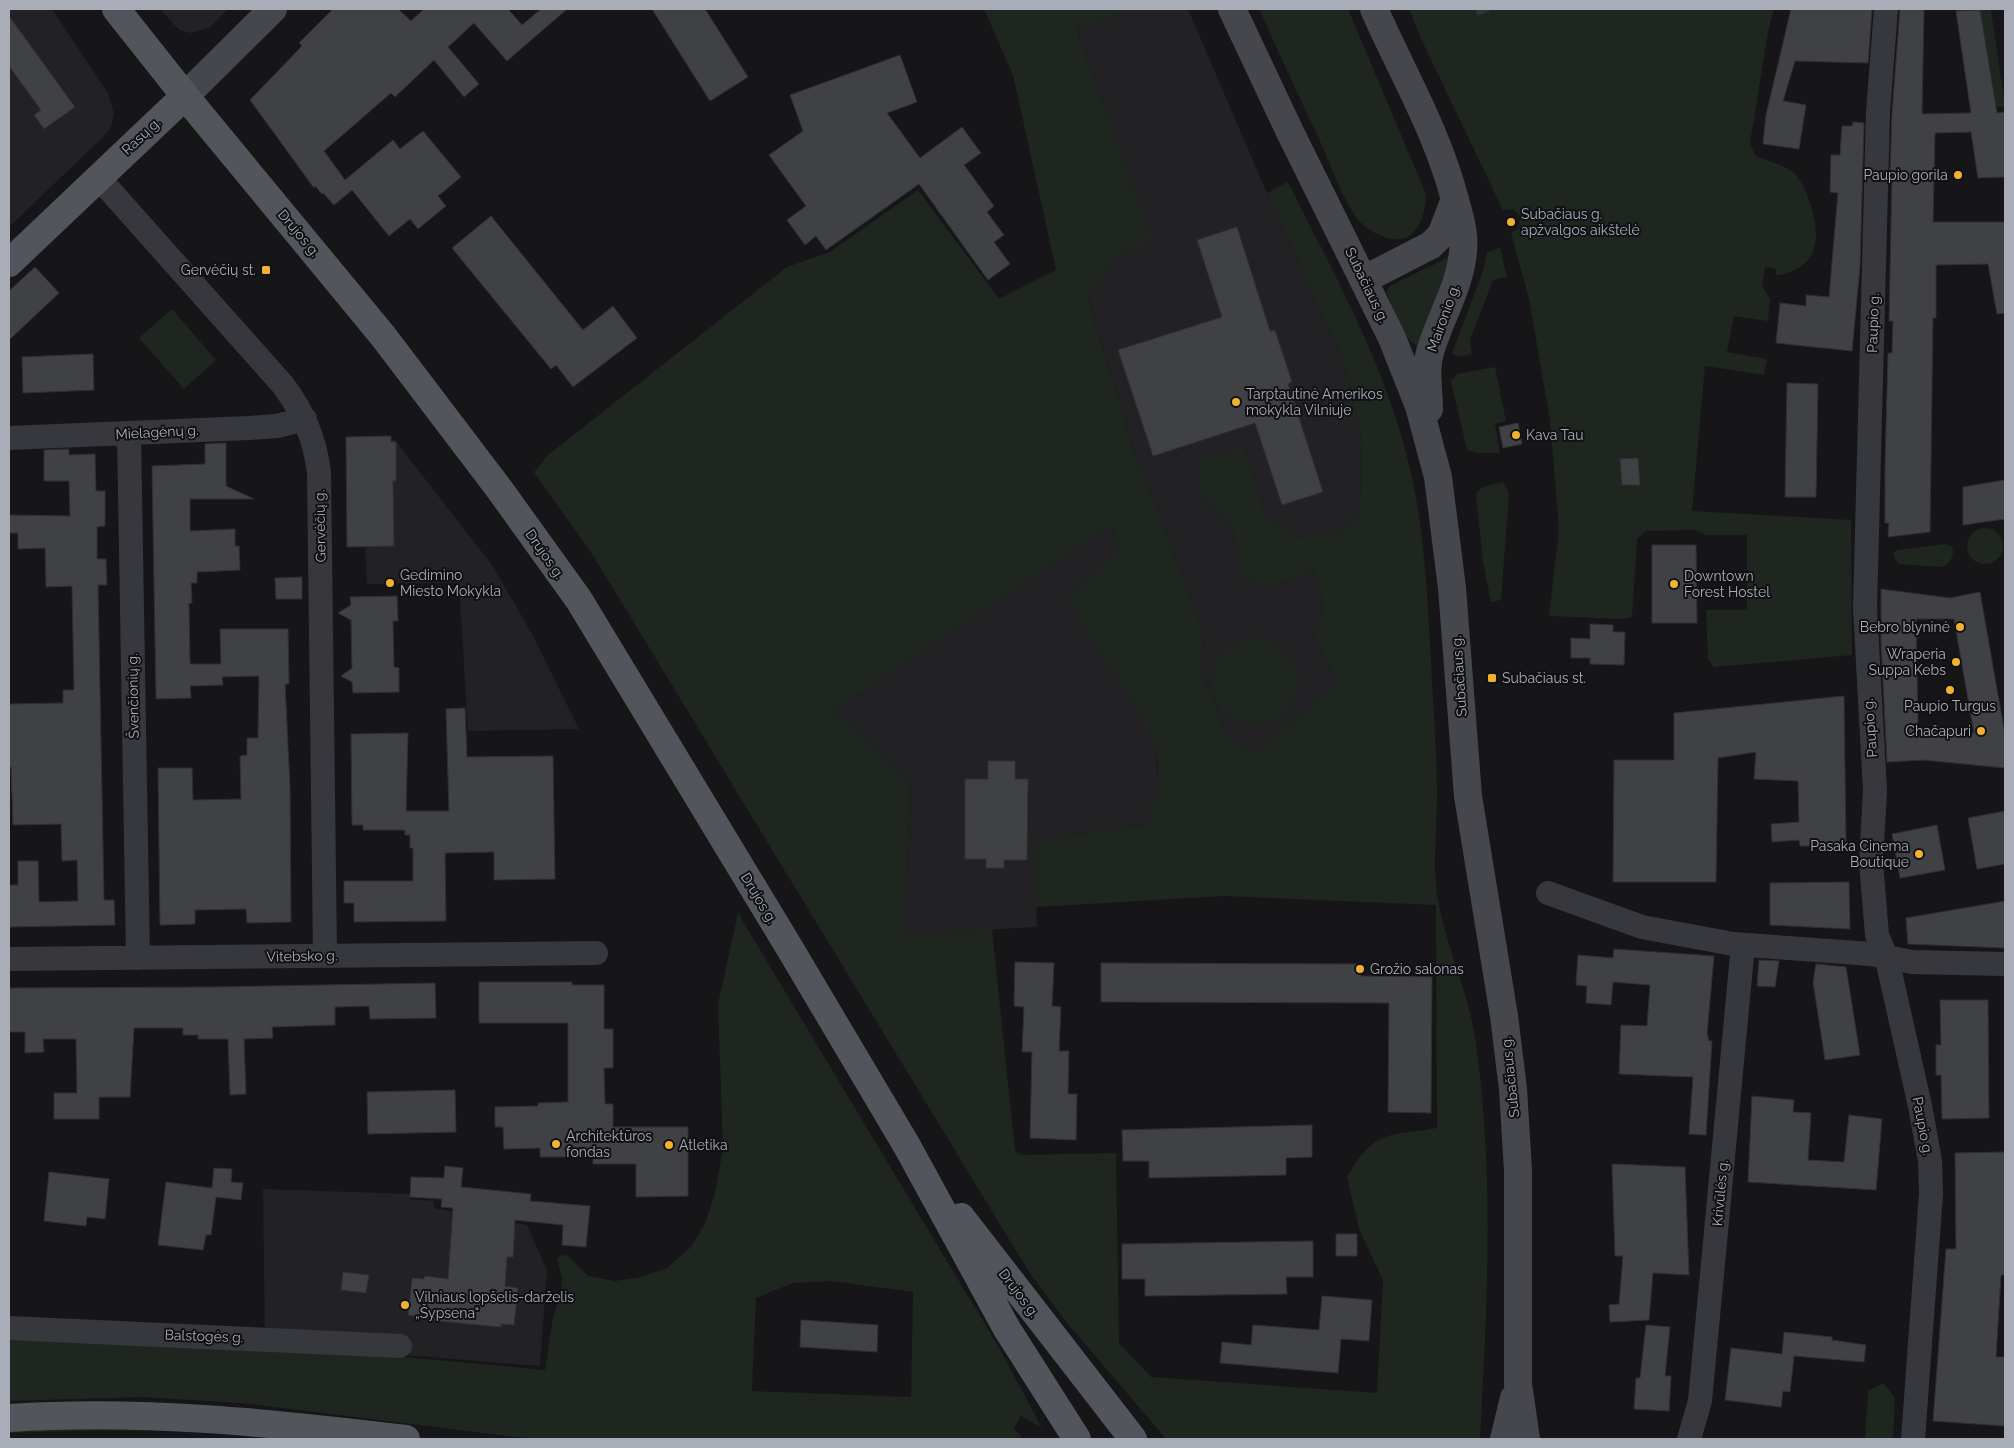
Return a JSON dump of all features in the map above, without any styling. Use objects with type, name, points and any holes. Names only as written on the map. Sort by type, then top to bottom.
[{"type":"main road","name":"Drujos g.","points":[[116,9],[185,96],[383,336],[500,490],[578,600],[907,1146],[1007,1329],[1077,1439]]},
{"type":"main road","name":"Rasų g.","points":[[9,262],[185,96],[273,9]]},
{"type":"main road","name":"Subačiaus g.","points":[[1232,9],[1290,132],[1365,279],[1407,372],[1429,438],[1445,524],[1452,588],[1468,796],[1504,1016],[1513,1089],[1518,1170],[1518,1384],[1526,1439]]},
{"type":"main road","name":"Maironio g.","points":[[1374,9],[1440,152],[1464,230],[1463,253],[1451,297],[1430,349],[1427,364],[1429,438]]},
{"type":"main road","points":[[1365,279],[1431,245],[1440,235],[1455,199]]},
{"type":"main road","name":"Drujos g.","points":[[907,1146],[1133,1439]]},
{"type":"main road","name":"Subačiaus g.","points":[[1504,1439],[1518,1384]]},
{"type":"main road","points":[[9,1418],[113,1415],[191,1417],[281,1424],[406,1439]]},
{"type":"street","name":"Paupio g.","points":[[1886,9],[1878,112],[1865,608],[1875,791],[1871,862],[1872,891],[1877,935],[1887,958],[1920,1106],[1930,1161],[1931,1194],[1913,1439]]},
{"type":"street","name":"Gervėčių g.","points":[[98,177],[283,385],[305,419],[313,436],[319,473],[325,955]]},
{"type":"street","name":"Mielagėnų g.","points":[[9,438],[277,426],[305,419]]},
{"type":"street","name":"Švenčionių g.","points":[[129,434],[138,958]]},
{"type":"street","points":[[1548,893],[1642,927],[1743,945],[1871,954],[1912,962],[2005,964]]},
{"type":"street","name":"Krivūlės g.","points":[[1689,1439],[1701,1392],[1743,945]]},
{"type":"street","name":"Vitebsko g.","points":[[9,958],[596,953]]},
{"type":"street","name":"Balstogės g.","points":[[9,1328],[400,1346]]},
{"type":"shaded area","points":[[9,9],[52,9],[108,93],[114,114],[111,127],[103,137],[9,227]]},
{"type":"shaded area","points":[[160,9],[228,9],[209,28],[190,33],[179,30]]},
{"type":"shaded area","points":[[984,9],[1135,9],[1076,27],[1152,240],[1117,258],[1088,298],[1137,462],[1152,495],[1204,633],[1202,671],[1227,735],[1253,754],[1337,683],[1314,638],[1323,605],[1314,570],[1266,590],[1241,575],[1233,530],[1202,497],[1199,460],[1245,448],[1265,514],[1298,537],[1340,530],[1360,512],[1361,437],[1346,368],[1267,193],[1288,182],[1362,330],[1392,407],[1414,487],[1425,573],[1437,769],[1435,867],[1437,894],[1445,930],[1472,1020],[1481,1088],[1485,1138],[1488,1238],[1480,1439],[1166,1439],[1067,1323],[1029,1272],[594,557],[534,472],[548,455],[787,267],[830,252],[918,190],[999,299],[1056,270],[1013,75]],"holes":[[[1112,524],[1118,552],[1068,596],[1082,625],[1135,704],[1149,730],[1157,758],[1157,789],[1146,824],[1035,840],[1036,907],[1224,896],[1436,905],[1437,1128],[1394,1134],[1384,1138],[1366,1150],[1347,1177],[1359,1229],[1383,1280],[1377,1393],[1151,1377],[1119,1343],[1116,1153],[1021,1155],[1015,1151],[992,929],[905,934],[910,781],[834,711]]]},
{"type":"shaded area","name":"Tarptautinė Amerikos mokykla Vilniuje","points":[[1070,9],[1188,9],[1267,193],[1346,368],[1361,437],[1360,512],[1340,530],[1298,537],[1265,514],[1245,448],[1202,497],[1233,530],[1242,575],[1266,590],[1314,570],[1323,605],[1314,638],[1337,683],[1253,754],[1227,735],[1202,671],[1204,633],[1152,495],[1137,462],[1088,297],[1117,258],[1151,240]]},
{"type":"shaded area","points":[[1259,9],[1348,9],[1426,194],[1420,222],[1416,230],[1410,235],[1403,239],[1382,236],[1365,226],[1355,215],[1340,188]]},
{"type":"shaded area","points":[[1409,9],[1774,9],[1768,32],[1750,143],[1755,155],[1786,168],[1799,179],[1812,209],[1816,241],[1812,255],[1799,268],[1782,275],[1776,275],[1776,269],[1765,267],[1762,286],[1770,299],[1768,321],[1734,316],[1727,352],[1767,359],[1764,375],[1705,366],[1692,511],[1851,520],[1852,655],[1714,667],[1708,659],[1706,610],[1747,610],[1747,535],[1706,535],[1695,530],[1646,531],[1637,539],[1632,617],[1620,619],[1549,616],[1559,529],[1550,420],[1529,299],[1511,233],[1518,229],[1521,217],[1513,209],[1503,210],[1422,41]]},
{"type":"shaded area","points":[[1980,10],[1991,10],[2005,106],[1996,107]]},
{"type":"shaded area","points":[[1500,248],[1507,277],[1493,280],[1470,340],[1472,354],[1458,357],[1452,353],[1483,271],[1487,252]]},
{"type":"shaded area","points":[[1453,249],[1454,258],[1420,347],[1414,344],[1404,332],[1386,292],[1390,286],[1445,259]]},
{"type":"shaded area","points":[[172,309],[216,360],[184,389],[139,338]]},
{"type":"shaded area","points":[[1495,367],[1506,421],[1495,424],[1500,453],[1477,453],[1467,450],[1451,381],[1457,374]]},
{"type":"shaded area","name":"Gedimino Miesto Mokykla","points":[[391,436],[391,441],[394,439],[492,565],[532,634],[579,729],[468,731],[459,583],[367,584],[365,547],[347,547],[346,437]]},
{"type":"shaded area","points":[[1503,482],[1509,493],[1501,600],[1491,602],[1483,563],[1476,493],[1483,487]]},
{"type":"shaded area","points":[[1112,523],[1118,552],[1138,707],[1154,738],[1158,778],[1156,801],[1146,824],[1035,840],[1037,927],[905,934],[910,781],[834,711]]},
{"type":"shaded area","points":[[1985,528],[1992,529],[1998,533],[2002,539],[2002,553],[1998,559],[1992,563],[1985,564],[1978,563],[1972,559],[1968,553],[1967,546],[1968,539],[1972,533],[1978,529]]},
{"type":"shaded area","points":[[1945,544],[1952,547],[1953,554],[1942,567],[1899,564],[1893,553],[1897,550]]},
{"type":"shaded area","points":[[1246,639],[1262,639],[1271,642],[1285,651],[1294,665],[1297,682],[1294,699],[1285,713],[1271,722],[1262,725],[1246,725],[1230,718],[1218,706],[1211,690],[1211,674],[1218,658],[1230,646]]},
{"type":"shaded area","points":[[738,913],[1001,1351],[1042,1428],[1021,1416],[1014,1428],[1023,1439],[532,1439],[241,1403],[142,1397],[9,1401],[9,1336],[265,1344],[545,1370],[553,1317],[561,1294],[562,1278],[557,1259],[561,1255],[568,1256],[588,1276],[615,1281],[641,1277],[667,1268],[690,1248],[705,1224],[715,1193],[723,1149],[718,1004]],"holes":[[[832,1281],[913,1292],[911,1397],[752,1391],[756,1298],[793,1283]]]},
{"type":"shaded area","name":"Vilniaus lopšelis-darželis „Šypsena“","points":[[263,1189],[410,1194],[410,1199],[434,1201],[434,1208],[527,1225],[547,1271],[540,1366],[265,1344]]},
{"type":"shaded area","points":[[1883,1383],[1895,1397],[1893,1439],[1865,1439],[1868,1391]]},
{"type":"shaded area","points":[[161,1426],[304,1439],[153,1431],[9,1433],[9,1428]]},
{"type":"building","points":[[333,9],[398,9],[411,21],[424,9],[508,9],[522,25],[541,9],[567,9],[507,61],[474,23],[448,47],[479,84],[464,97],[434,60],[395,97],[391,93],[324,151],[345,180],[393,140],[400,149],[423,131],[461,177],[438,196],[446,206],[418,229],[410,219],[389,236],[352,190],[334,205],[315,186],[314,188],[250,100],[302,46],[299,43]]},
{"type":"building","points":[[652,9],[705,9],[748,77],[710,101]]},
{"type":"building","points":[[1791,9],[1872,9],[1868,63],[1795,61],[1783,101],[1806,105],[1799,149],[1763,144],[1766,115]]},
{"type":"building","points":[[1900,9],[1924,9],[1922,114],[1971,113],[1956,11],[1980,10],[1997,113],[2005,112],[2005,177],[1978,178],[1971,132],[1935,133],[1933,222],[2005,222],[2005,313],[1997,314],[1988,264],[1936,265],[1936,318],[1933,318],[1930,532],[1888,537],[1889,523],[1885,523],[1885,466],[1888,353],[1892,353],[1893,321],[1889,321],[1892,175],[1890,175],[1892,113]]},
{"type":"building","points":[[9,16],[75,107],[44,129],[34,115],[41,110],[9,66]]},
{"type":"building","points":[[900,55],[917,102],[887,113],[920,158],[962,127],[981,153],[964,165],[994,206],[987,212],[1004,235],[994,242],[1010,264],[988,280],[919,184],[826,250],[816,236],[805,245],[787,220],[806,206],[769,155],[803,131],[790,95]]},
{"type":"building","points":[[1853,122],[1864,123],[1860,266],[1852,351],[1776,343],[1780,303],[1806,306],[1806,295],[1829,297],[1838,193],[1830,192],[1831,155],[1840,155],[1842,126],[1852,126]]},
{"type":"building","points":[[491,216],[583,330],[613,306],[637,338],[573,387],[556,365],[551,369],[452,248]]},
{"type":"building","points":[[1237,227],[1270,331],[1275,330],[1292,382],[1288,384],[1323,492],[1282,505],[1255,423],[1153,456],[1118,350],[1222,317],[1197,240]]},
{"type":"building","points":[[35,267],[59,293],[9,340],[9,291]]},
{"type":"building","points":[[93,354],[94,390],[23,393],[22,357]]},
{"type":"building","points":[[1787,383],[1818,384],[1816,497],[1785,497]]},
{"type":"building","points":[[1518,423],[1522,444],[1503,448],[1499,427]]},
{"type":"building","name":"Gedimino Miesto Mokykla","points":[[391,436],[391,442],[396,442],[396,481],[393,481],[394,546],[347,547],[346,437]]},
{"type":"building","points":[[226,443],[226,486],[254,499],[190,499],[190,531],[235,529],[235,546],[239,546],[240,570],[197,572],[197,583],[191,583],[192,603],[189,603],[190,664],[221,664],[220,629],[288,629],[289,684],[285,684],[290,787],[291,922],[247,923],[246,909],[195,910],[195,924],[160,925],[158,768],[192,768],[193,800],[241,799],[240,756],[247,755],[247,738],[258,738],[259,676],[222,677],[223,685],[190,686],[191,698],[156,699],[152,466],[205,464],[205,444]]},
{"type":"building","points":[[69,449],[69,455],[95,454],[96,491],[105,491],[105,526],[97,527],[97,559],[106,559],[107,585],[98,585],[104,900],[114,900],[115,925],[9,927],[9,885],[18,885],[18,861],[38,861],[39,902],[78,901],[77,860],[62,861],[61,824],[13,825],[11,767],[9,767],[9,704],[63,703],[63,690],[74,690],[72,586],[46,587],[45,548],[18,549],[18,533],[9,533],[9,515],[70,516],[69,481],[44,481],[44,450]]},
{"type":"building","points":[[1638,458],[1640,485],[1622,485],[1620,459]]},
{"type":"building","points":[[2005,480],[2005,519],[1963,525],[1963,487]]},
{"type":"building","name":"Downtown Forest Hostel","points":[[1652,545],[1696,545],[1697,623],[1652,623]]},
{"type":"building","points":[[302,577],[302,599],[276,599],[275,578]]},
{"type":"building","points":[[1881,589],[1950,598],[1980,592],[2005,735],[2005,768],[1923,760],[1887,762],[1881,641]],"holes":[[[1916,619],[1954,619],[1974,733],[1918,728]]]},
{"type":"building","points":[[397,596],[398,621],[393,621],[394,667],[399,668],[399,692],[353,693],[352,682],[341,676],[352,668],[351,620],[338,613],[351,605],[350,597]]},
{"type":"building","points":[[1590,624],[1613,625],[1613,632],[1625,632],[1624,665],[1590,664],[1590,658],[1571,658],[1571,638],[1590,639]]},
{"type":"building","points":[[1844,696],[1846,846],[1800,846],[1799,840],[1772,842],[1771,824],[1799,822],[1798,781],[1754,779],[1756,752],[1718,758],[1716,882],[1613,882],[1614,760],[1674,760],[1674,713]]},
{"type":"building","points":[[465,708],[467,757],[553,756],[555,879],[494,880],[494,852],[445,853],[446,921],[354,922],[354,903],[344,903],[344,881],[413,881],[413,848],[410,848],[410,835],[405,835],[405,830],[363,830],[363,825],[352,825],[351,734],[408,733],[406,811],[449,811],[446,709]]},
{"type":"building","points":[[988,761],[1015,761],[1015,779],[1028,779],[1027,860],[1004,860],[1004,868],[986,868],[986,859],[965,859],[965,779],[988,779]]},
{"type":"building","points":[[2005,811],[2005,864],[1977,869],[1968,818]]},
{"type":"building","points":[[1937,825],[1945,870],[1900,878],[1892,834]]},
{"type":"building","points":[[1849,882],[1850,929],[1770,925],[1770,883]]},
{"type":"building","points":[[2005,901],[2005,948],[1908,944],[1906,918]]},
{"type":"building","points":[[1614,949],[1714,956],[1707,1034],[1709,1041],[1712,1041],[1706,1135],[1689,1134],[1693,1077],[1619,1074],[1621,1025],[1647,1026],[1650,985],[1613,982],[1611,1005],[1586,1003],[1587,986],[1576,985],[1578,955],[1613,958]]},
{"type":"building","points":[[1759,960],[1779,961],[1775,987],[1757,986]]},
{"type":"building","points":[[1015,962],[1054,963],[1052,1006],[1061,1007],[1059,1051],[1069,1051],[1068,1094],[1077,1094],[1076,1140],[1030,1138],[1032,1052],[1022,1052],[1024,1007],[1014,1006]]},
{"type":"building","points":[[1101,963],[1361,964],[1361,976],[1432,977],[1431,1113],[1388,1112],[1389,1003],[1101,1002]]},
{"type":"building","points":[[1816,964],[1846,967],[1860,1055],[1825,1060],[1813,982]]},
{"type":"building","points":[[479,982],[572,982],[572,985],[604,985],[604,1029],[613,1029],[613,1068],[604,1068],[605,1104],[613,1104],[613,1127],[688,1127],[688,1196],[636,1197],[636,1164],[593,1164],[593,1157],[540,1157],[540,1148],[504,1149],[503,1127],[495,1127],[495,1107],[538,1106],[538,1103],[568,1102],[568,1023],[479,1023]]},
{"type":"building","points":[[435,983],[436,1018],[370,1019],[369,1006],[335,1007],[335,1025],[272,1027],[273,1038],[244,1039],[246,1094],[230,1095],[228,1039],[198,1039],[198,1035],[183,1035],[183,1028],[134,1028],[130,1097],[99,1097],[99,1119],[54,1119],[54,1093],[77,1093],[76,1039],[43,1039],[44,1052],[25,1053],[25,1032],[9,1032],[9,988]]},
{"type":"building","points":[[1940,1000],[1988,1000],[1989,1118],[1942,1119],[1941,1075],[1936,1075],[1936,1045],[1941,1045]]},
{"type":"building","points":[[455,1090],[456,1132],[368,1134],[367,1092]]},
{"type":"building","points":[[1752,1096],[1794,1100],[1793,1112],[1811,1113],[1808,1160],[1844,1162],[1849,1115],[1882,1119],[1876,1190],[1748,1182]]},
{"type":"building","points":[[1312,1125],[1312,1157],[1286,1158],[1286,1175],[1149,1178],[1149,1161],[1123,1161],[1122,1130]]},
{"type":"building","points":[[2005,1152],[2005,1275],[2001,1275],[1996,1357],[2005,1357],[2005,1426],[1933,1421],[1946,1249],[1956,1249],[1955,1153]]},
{"type":"building","points":[[1612,1164],[1685,1167],[1689,1275],[1653,1273],[1649,1320],[1610,1322],[1609,1305],[1619,1304],[1623,1256],[1615,1256]]},
{"type":"building","points":[[445,1166],[463,1168],[461,1187],[531,1194],[530,1201],[590,1206],[586,1247],[562,1245],[563,1225],[515,1220],[513,1257],[507,1257],[505,1286],[518,1288],[514,1325],[501,1324],[501,1327],[468,1324],[421,1319],[421,1317],[408,1315],[412,1278],[424,1279],[425,1276],[448,1279],[453,1208],[441,1207],[442,1199],[410,1197],[411,1177],[444,1178]]},
{"type":"building","points":[[214,1168],[232,1169],[231,1182],[243,1183],[241,1200],[216,1197],[211,1235],[206,1235],[203,1250],[158,1245],[166,1182],[212,1188]]},
{"type":"building","points":[[49,1172],[109,1179],[105,1219],[87,1217],[86,1226],[44,1221]]},
{"type":"building","points":[[1336,1234],[1357,1234],[1357,1256],[1336,1256]]},
{"type":"building","points":[[1313,1241],[1313,1277],[1286,1277],[1287,1294],[1145,1296],[1145,1279],[1122,1279],[1122,1244]]},
{"type":"building","points":[[343,1272],[369,1275],[366,1293],[341,1290]]},
{"type":"building","points":[[1322,1296],[1372,1300],[1369,1341],[1341,1339],[1338,1373],[1220,1363],[1222,1342],[1251,1345],[1253,1325],[1319,1330]]},
{"type":"building","points":[[801,1320],[878,1325],[877,1352],[800,1347]]},
{"type":"building","points":[[1646,1325],[1670,1327],[1665,1376],[1671,1376],[1669,1411],[1634,1409],[1636,1378],[1640,1378]]},
{"type":"building","points":[[1784,1332],[1832,1337],[1832,1340],[1866,1345],[1864,1362],[1794,1356],[1790,1392],[1783,1391],[1781,1407],[1725,1400],[1731,1348],[1782,1354]]},
{"type":"waterway","points":[[1479,12],[1487,9]]},
{"type":"place","name":"Paupio gorila","points":[[1958,175]]},
{"type":"place","name":"Subačiaus g. apžvalgos aikštelė","points":[[1511,222]]},
{"type":"place","name":"Gervėčių st.","points":[[266,270]]},
{"type":"place","name":"Tarptautinė Amerikos mokykla Vilniuje","points":[[1236,402]]},
{"type":"place","name":"Kava Tau","points":[[1516,435]]},
{"type":"place","name":"Gedimino Miesto Mokykla","points":[[390,583]]},
{"type":"place","name":"Downtown Forest Hostel","points":[[1674,584]]},
{"type":"place","name":"Bebro blyninė","points":[[1960,627]]},
{"type":"place","name":"Wraperia Suppa Kebs","points":[[1956,662]]},
{"type":"place","name":"Subačiaus st.","points":[[1492,678]]},
{"type":"place","name":"Paupio Turgus","points":[[1950,690]]},
{"type":"place","name":"Chačapuri","points":[[1981,731]]},
{"type":"place","name":"Pasaka Cinema Boutique","points":[[1919,854]]},
{"type":"place","name":"Grožio salonas","points":[[1360,969]]},
{"type":"place","name":"Architektūros fondas","points":[[556,1144]]},
{"type":"place","name":"Atletika","points":[[669,1145]]},
{"type":"place","name":"Vilniaus lopšelis-darželis „Šypsena“","points":[[405,1305]]}]
